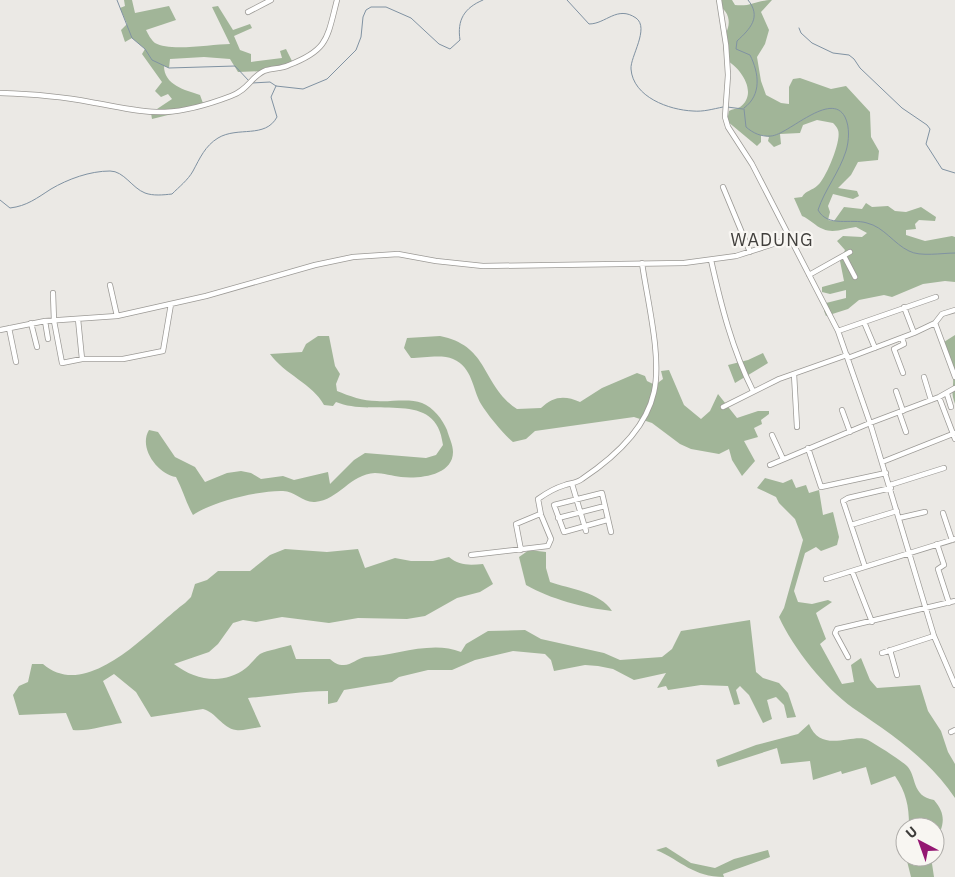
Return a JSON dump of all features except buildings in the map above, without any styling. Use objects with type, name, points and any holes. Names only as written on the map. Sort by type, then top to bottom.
[{"type":"street","points":[[248,12],[271,0]]},
{"type":"street","points":[[0,93],[57,96],[124,108],[163,112],[199,106],[236,94],[250,84],[258,74],[289,65],[321,49],[337,0]]},
{"type":"street","points":[[719,0],[727,61],[725,118],[730,134],[752,164],[838,331],[870,422],[934,636],[955,685]]},
{"type":"street","points":[[723,186],[750,252]]},
{"type":"street","points":[[0,330],[45,321],[117,316],[353,257],[398,254],[458,264],[483,266],[684,263],[750,252],[789,239]]},
{"type":"street","points":[[809,275],[850,252]]},
{"type":"street","points":[[844,256],[855,277]]},
{"type":"street","points":[[711,260],[727,329],[753,391]]},
{"type":"street","points":[[471,555],[548,546],[551,543],[540,514],[538,499],[556,488],[572,484],[588,475],[628,440],[639,426],[652,402],[655,390],[656,359],[642,263]]},
{"type":"street","points":[[110,285],[117,316]]},
{"type":"street","points":[[53,293],[54,321],[61,363],[124,358],[163,351],[171,304]]},
{"type":"street","points":[[838,331],[936,297]]},
{"type":"street","points":[[904,307],[914,333]]},
{"type":"street","points":[[955,310],[942,314],[936,319],[955,377]]},
{"type":"street","points":[[78,319],[82,360]]},
{"type":"street","points":[[45,321],[48,338]]},
{"type":"street","points":[[864,322],[875,348]]},
{"type":"street","points":[[723,407],[753,391],[794,374],[875,348],[936,323]]},
{"type":"street","points":[[31,324],[37,346]]},
{"type":"street","points":[[9,328],[16,362]]},
{"type":"street","points":[[902,338],[904,344],[894,349],[903,374]]},
{"type":"street","points":[[794,374],[798,427]]},
{"type":"street","points":[[924,377],[931,400]]},
{"type":"street","points":[[770,465],[870,422],[939,398],[955,388]]},
{"type":"street","points":[[896,391],[906,432]]},
{"type":"street","points":[[946,394],[951,406]]},
{"type":"street","points":[[882,462],[954,435],[939,398]]},
{"type":"street","points":[[842,410],[850,432]]},
{"type":"street","points":[[772,435],[783,459]]},
{"type":"street","points":[[808,448],[821,487],[886,473]]},
{"type":"street","points":[[865,567],[844,505],[845,499],[944,468]]},
{"type":"street","points":[[572,484],[585,529]]},
{"type":"street","points":[[607,520],[585,529],[564,532],[554,505],[602,493],[611,532]]},
{"type":"street","points":[[558,518],[605,506]]},
{"type":"street","points":[[851,525],[897,511]]},
{"type":"street","points":[[899,518],[925,512]]},
{"type":"street","points":[[826,579],[954,540],[943,513]]},
{"type":"street","points":[[522,550],[516,524],[540,514]]},
{"type":"street","points":[[937,544],[944,564],[938,569],[948,603]]},
{"type":"street","points":[[852,571],[872,622]]},
{"type":"street","points":[[848,657],[835,630],[955,602]]},
{"type":"street","points":[[882,653],[934,636]]},
{"type":"street","points":[[890,650],[897,675]]},
{"type":"green space","points":[[124,0],[132,0],[135,13],[169,6],[176,20],[146,30],[155,43],[162,46],[181,47],[230,44],[212,7],[218,6],[233,30],[250,24],[252,28],[234,36],[240,50],[251,54],[251,62],[282,58],[280,51],[286,49],[293,63],[264,71],[238,72],[230,59],[204,57],[170,59],[169,68],[164,66],[168,78],[176,86],[200,95],[204,106],[152,119],[151,113],[172,99],[168,94],[161,97],[155,91],[162,82],[142,54],[145,49],[132,38],[125,42],[121,30],[127,24],[120,8],[125,6]]},
{"type":"green space","points":[[716,0],[732,0],[735,5],[741,5],[772,0],[761,12],[769,30],[765,44],[757,57],[761,81],[766,95],[781,103],[789,104],[789,87],[793,79],[800,78],[831,89],[846,86],[870,112],[871,137],[879,151],[878,160],[858,162],[851,175],[838,188],[857,191],[859,196],[853,199],[833,194],[828,206],[830,212],[828,220],[834,221],[844,207],[862,209],[866,203],[872,207],[888,206],[895,211],[906,212],[921,207],[936,217],[935,221],[919,220],[915,224],[916,229],[906,230],[906,235],[925,241],[955,237],[955,282],[945,281],[923,284],[892,297],[884,295],[859,300],[848,309],[826,316],[824,311],[826,303],[846,298],[846,290],[830,294],[822,292],[822,287],[844,281],[840,261],[845,250],[837,241],[843,236],[862,237],[867,233],[856,227],[831,231],[820,228],[802,216],[794,198],[802,197],[821,181],[836,150],[839,135],[837,127],[833,123],[817,120],[803,125],[800,133],[780,134],[781,144],[774,147],[768,141],[769,137],[761,135],[761,142],[757,146],[727,121],[729,111],[740,107],[745,101],[748,95],[748,88],[742,74],[726,60],[724,40],[729,22],[726,12]]},
{"type":"green space","points":[[955,335],[955,404],[952,393],[952,368],[944,342]]},
{"type":"green space","points":[[318,336],[329,336],[335,366],[340,374],[336,384],[337,391],[367,400],[406,400],[417,402],[426,405],[434,411],[447,430],[452,447],[451,460],[447,466],[433,474],[416,477],[401,477],[378,473],[366,474],[351,482],[331,497],[315,502],[307,501],[283,491],[262,492],[224,501],[193,515],[176,477],[169,475],[157,466],[148,452],[146,437],[149,430],[158,432],[175,457],[195,467],[205,482],[227,473],[241,471],[251,473],[261,479],[283,476],[294,480],[328,472],[330,484],[354,460],[365,453],[426,458],[436,455],[443,445],[438,427],[429,416],[417,411],[402,408],[351,406],[336,402],[333,406],[324,405],[313,391],[283,368],[270,354],[302,352],[306,344]]},
{"type":"green space","points":[[440,336],[456,341],[468,348],[477,357],[505,399],[517,409],[541,408],[550,401],[559,398],[569,398],[580,402],[602,388],[637,373],[645,376],[647,381],[655,385],[663,379],[661,371],[669,370],[684,405],[701,419],[710,411],[718,394],[737,418],[758,411],[769,411],[769,414],[761,420],[762,424],[754,428],[758,437],[744,441],[755,461],[742,476],[732,460],[729,449],[719,454],[691,449],[680,444],[652,423],[634,417],[535,431],[526,439],[513,442],[491,419],[478,398],[468,373],[460,363],[443,357],[411,358],[404,348],[407,338]]},
{"type":"green space","points":[[763,353],[768,363],[735,383],[728,365],[748,360]]},
{"type":"green space","points":[[765,478],[783,483],[792,479],[796,488],[806,485],[809,493],[819,490],[823,515],[833,512],[839,537],[837,545],[821,551],[816,547],[805,553],[794,591],[798,602],[812,604],[828,600],[832,602],[816,613],[826,639],[820,644],[842,684],[854,682],[851,665],[861,658],[870,680],[877,688],[920,685],[928,711],[941,731],[948,752],[955,764],[955,798],[945,784],[921,759],[842,700],[811,667],[785,629],[779,617],[784,608],[803,540],[795,519],[779,503],[776,497],[757,488]]},
{"type":"green space","points":[[285,549],[327,552],[358,549],[365,568],[395,558],[411,561],[433,561],[449,557],[469,565],[483,564],[493,584],[480,592],[457,598],[425,616],[407,619],[358,618],[329,623],[282,617],[256,622],[243,620],[233,623],[218,644],[209,652],[174,664],[191,674],[210,679],[219,679],[229,677],[246,668],[260,654],[291,645],[296,659],[330,659],[336,664],[344,665],[365,657],[425,648],[449,649],[461,652],[466,644],[488,631],[525,630],[541,639],[604,653],[620,660],[662,657],[672,649],[681,631],[750,620],[756,672],[763,678],[779,683],[788,693],[796,717],[787,718],[784,705],[776,697],[767,700],[772,719],[763,723],[749,695],[740,686],[736,690],[740,704],[734,705],[728,686],[701,685],[668,690],[666,686],[657,688],[666,673],[634,680],[613,669],[598,666],[585,665],[554,671],[551,660],[545,654],[513,651],[475,660],[452,670],[428,670],[399,677],[392,682],[344,690],[337,702],[328,704],[328,691],[248,698],[261,727],[245,730],[231,729],[212,713],[203,709],[151,717],[136,692],[114,674],[103,681],[122,723],[73,730],[66,713],[19,715],[13,695],[19,686],[28,682],[32,664],[43,664],[61,674],[79,674],[99,668],[137,644],[185,603],[191,597],[195,584],[207,580],[218,571],[250,571],[270,555]]},
{"type":"green space","points":[[529,550],[546,552],[546,568],[550,582],[592,595],[600,599],[612,611],[568,602],[546,595],[526,585],[519,557]]},
{"type":"green space","points":[[809,724],[814,733],[829,741],[855,738],[868,740],[907,766],[918,790],[927,798],[934,800],[941,811],[942,817],[908,817],[904,794],[895,776],[871,785],[866,767],[842,774],[841,771],[813,780],[810,761],[781,764],[777,748],[718,767],[716,760],[756,745],[798,734]]},
{"type":"green space","points":[[666,847],[691,863],[715,868],[734,859],[768,850],[770,857],[723,874],[724,877],[713,876],[688,868],[656,850]]},
{"type":"green space","points":[[908,867],[932,867],[934,877],[911,877]]},
{"type":"waterway","points":[[117,0],[132,38],[145,49],[152,60],[169,68],[235,66],[249,81]]},
{"type":"waterway","points":[[252,83],[270,82],[276,86],[303,89],[327,79],[356,50],[361,37],[363,17],[366,10],[371,7],[386,7],[411,18],[439,44],[450,49],[460,40],[459,33],[463,16],[471,7],[483,0]]},
{"type":"waterway","points":[[567,0],[589,24],[623,13],[636,18],[641,28],[631,69],[633,79],[645,94],[663,105],[684,110],[700,111],[723,107]]},
{"type":"waterway","points":[[744,108],[754,97],[757,83],[757,76],[750,55],[736,49],[737,41],[753,22],[754,12],[748,0]]},
{"type":"waterway","points":[[799,28],[801,33],[812,43],[833,53],[849,55],[902,108],[927,125],[930,129],[926,144],[942,169],[955,173]]},
{"type":"waterway","points":[[0,200],[10,208],[16,207],[32,201],[72,179],[95,172],[110,171],[120,174],[145,193],[155,195],[172,194],[191,174],[213,141],[234,133],[266,128],[272,124],[277,117],[271,97],[276,86]]},
{"type":"waterway","points":[[727,107],[743,109]]},
{"type":"waterway","points":[[744,109],[746,127],[764,136],[778,134],[820,111],[830,108],[838,110],[847,121],[848,143],[843,159],[818,210],[822,216],[834,221],[861,222],[873,225],[904,248],[914,253],[955,253]]},
{"type":"district","name":"WADUNG","points":[[772,240]]}]
